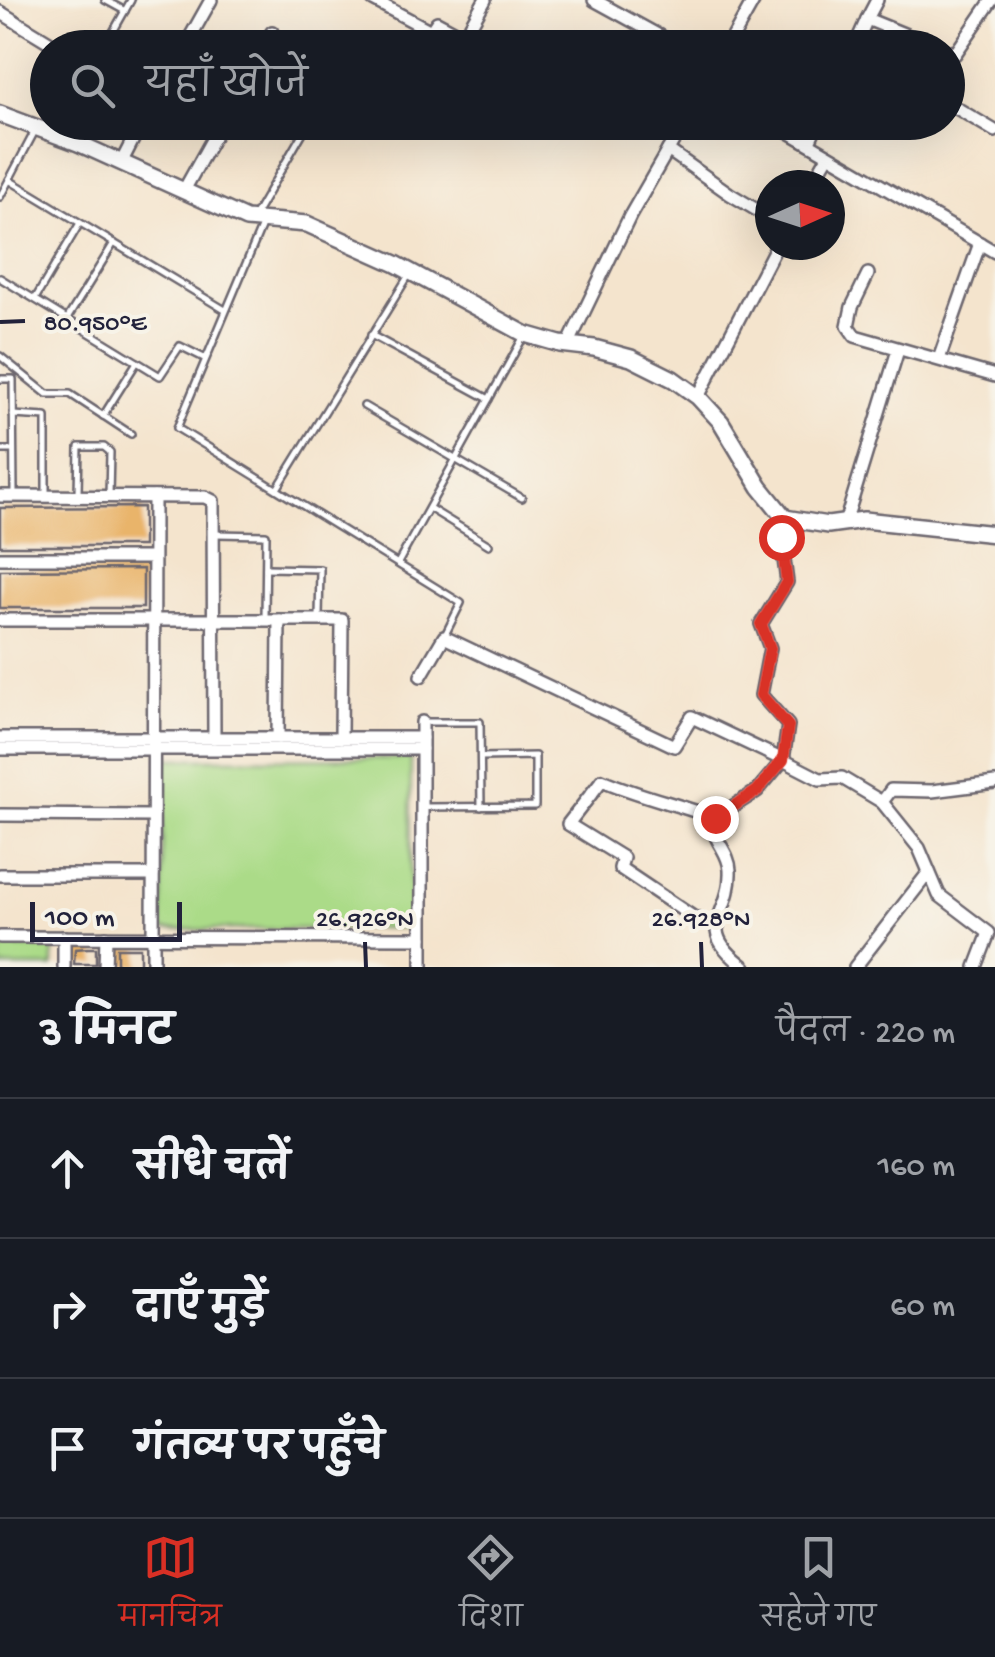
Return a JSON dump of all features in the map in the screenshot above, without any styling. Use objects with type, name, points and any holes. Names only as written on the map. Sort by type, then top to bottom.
[{"type":"street","points":[[193,30],[210,0]]},
{"type":"street","points":[[373,0],[428,30]]},
{"type":"street","points":[[468,30],[484,0]]},
{"type":"street","points":[[594,0],[649,30]]},
{"type":"street","points":[[622,15],[630,0]]},
{"type":"street","points":[[737,30],[754,0]]},
{"type":"street","points":[[862,30],[876,0]]},
{"type":"street","points":[[965,35],[992,0]]},
{"type":"street","points":[[0,12],[30,30]]},
{"type":"street","points":[[867,19],[894,30]]},
{"type":"street","points":[[965,113],[995,131]]},
{"type":"street","points":[[0,114],[30,124]]},
{"type":"street","points":[[69,140],[183,192],[258,220],[307,224],[410,272],[525,334],[631,358],[674,378],[721,422],[760,487],[785,518],[828,524],[864,520],[995,534]]},
{"type":"street","points":[[121,163],[133,140]]},
{"type":"street","points":[[183,192],[212,140]]},
{"type":"street","points":[[568,345],[630,216],[674,140]]},
{"type":"street","points":[[805,140],[995,252]]},
{"type":"street","points":[[668,150],[755,209]]},
{"type":"street","points":[[820,170],[828,156]]},
{"type":"street","points":[[939,359],[980,243]]},
{"type":"street","points":[[698,398],[769,260]]},
{"type":"street","points":[[868,274],[852,307],[848,326],[855,336],[995,376]]},
{"type":"street","points":[[845,523],[898,350]]},
{"type":"street","points":[[0,496],[205,497],[212,501],[214,738]]},
{"type":"street","points":[[153,967],[154,497]]},
{"type":"street","points":[[746,967],[720,945],[718,926],[730,870],[713,832],[715,818],[757,791],[783,760],[788,726],[761,695],[770,648],[761,624],[787,582],[781,537],[785,518]]},
{"type":"street","points":[[0,558],[154,558]]},
{"type":"street","points":[[0,620],[342,620],[341,738]]},
{"type":"street","points":[[272,620],[278,738]]},
{"type":"street","points":[[421,676],[444,637],[674,746],[692,718],[820,779],[842,778],[882,802],[919,848],[939,895],[992,929],[976,967]]},
{"type":"street","points":[[422,722],[422,967]]},
{"type":"street","points":[[0,738],[422,744]]},
{"type":"street","points":[[0,749],[214,738],[341,738],[422,744]]},
{"type":"street","points":[[715,818],[674,802],[638,796],[602,780],[568,824],[623,858],[620,868],[693,916],[718,926]]},
{"type":"street","points":[[882,802],[891,790],[932,791],[995,783]]},
{"type":"street","points":[[0,815],[153,816]]},
{"type":"street","points":[[855,967],[929,872]]},
{"type":"street","points":[[0,875],[153,875]]},
{"type":"street","points":[[0,937],[422,938]]},
{"type":"street","points":[[64,937],[64,967]]},
{"type":"street","points":[[105,967],[106,937]]},
{"type":"lane","points":[[106,0],[125,11]]},
{"type":"lane","points":[[114,30],[131,0]]},
{"type":"lane","points":[[0,197],[30,140]]},
{"type":"lane","points":[[299,140],[258,220],[177,428],[461,602],[444,637]]},
{"type":"lane","points":[[9,180],[225,310]]},
{"type":"lane","points":[[35,299],[80,222]]},
{"type":"lane","points":[[67,318],[114,243]]},
{"type":"lane","points":[[277,489],[410,272]]},
{"type":"lane","points":[[0,278],[160,376],[180,346],[204,358]]},
{"type":"lane","points":[[398,564],[525,334]]},
{"type":"lane","points":[[372,335],[489,399]]},
{"type":"lane","points":[[0,356],[47,394],[70,394],[131,434]]},
{"type":"lane","points":[[104,416],[137,362]]},
{"type":"lane","points":[[0,378],[13,378],[14,496]]},
{"type":"lane","points":[[364,406],[522,498]]},
{"type":"lane","points":[[13,416],[46,417],[46,496]]},
{"type":"lane","points":[[78,496],[79,447],[104,447],[110,452],[109,496]]},
{"type":"lane","points":[[0,450],[14,450]]},
{"type":"lane","points":[[428,508],[489,546]]},
{"type":"lane","points":[[213,534],[266,535],[272,620]]},
{"type":"lane","points":[[266,568],[320,568],[319,620]]},
{"type":"lane","points":[[422,722],[480,722],[481,807]]},
{"type":"lane","points":[[422,808],[535,806],[534,756],[480,756]]},
{"type":"green space","points":[[411,758],[410,928],[162,930],[163,759]]},
{"type":"green space","points":[[0,947],[53,947],[53,967],[0,967]]},
{"type":"building","points":[[143,507],[143,546],[0,546],[0,508]]},
{"type":"building","points":[[143,569],[143,608],[0,608],[0,570]]},
{"type":"building","points":[[96,948],[96,964],[74,964],[75,949]]},
{"type":"building","points":[[117,948],[140,948],[140,967],[117,964]]},
{"type":"route","points":[[715,818],[757,791],[783,760],[788,726],[761,695],[770,648],[761,624],[787,582],[781,537]]}]
